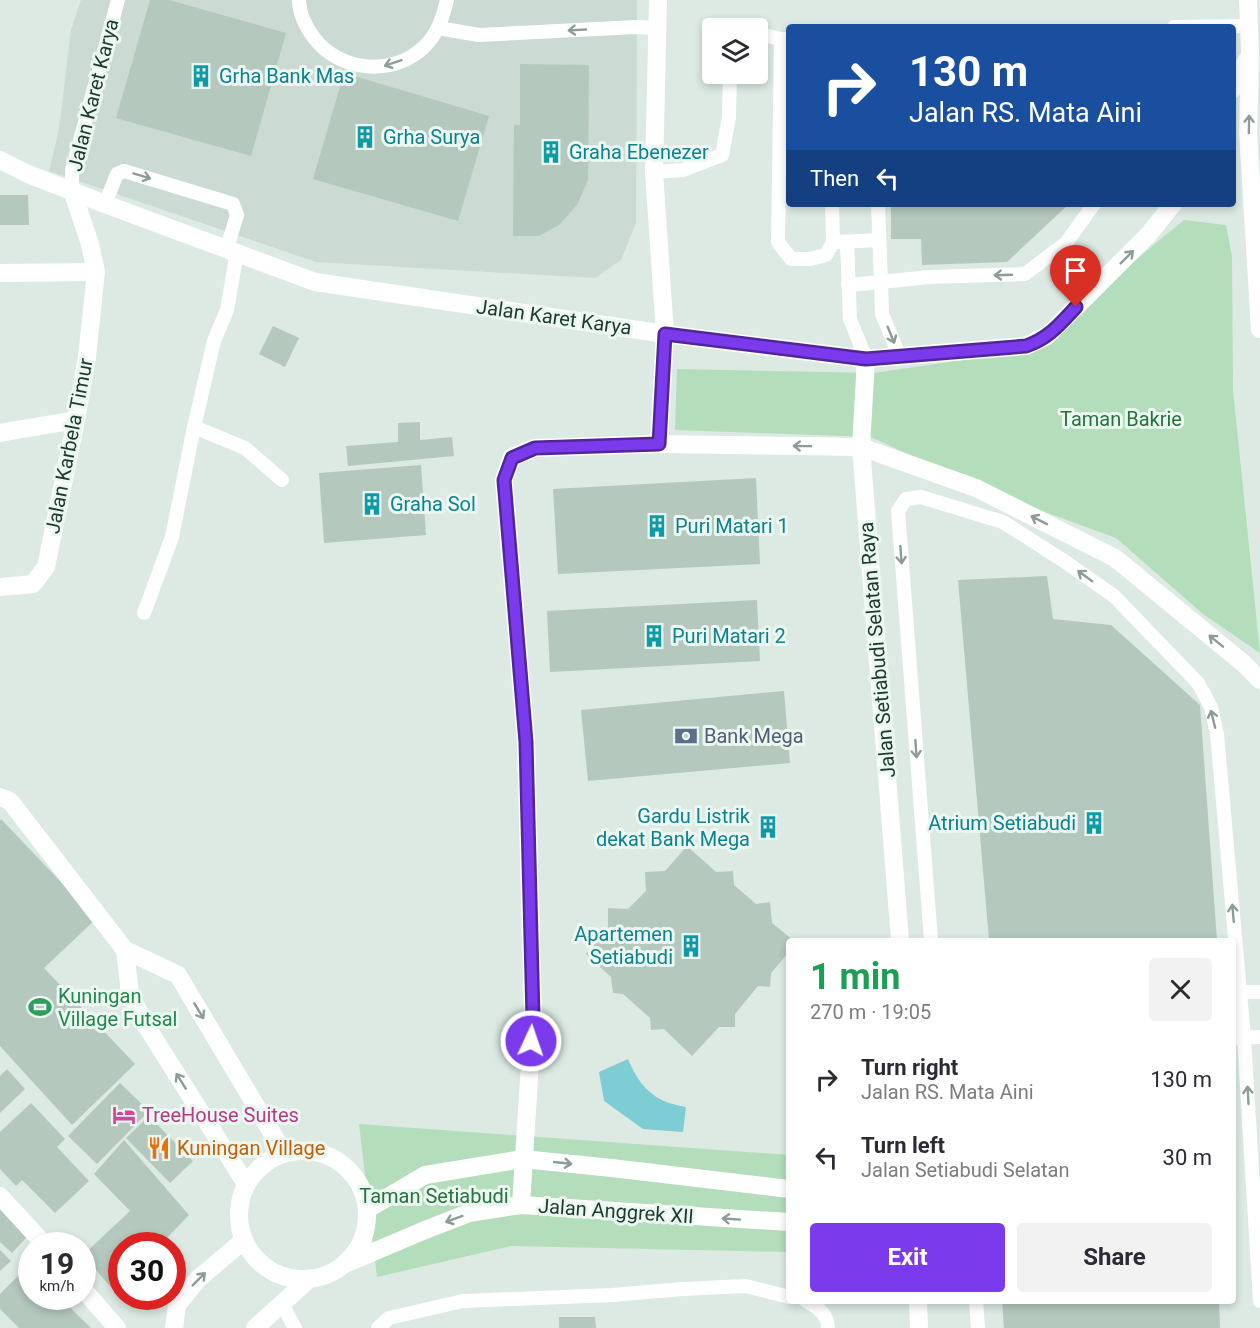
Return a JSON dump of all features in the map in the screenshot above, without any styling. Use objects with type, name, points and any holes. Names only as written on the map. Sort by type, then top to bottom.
[{"type":"street","points":[[658,0],[654,172],[665,334],[659,444]]},
{"type":"street","points":[[1248,0],[1250,53],[1248,133],[1260,329]]},
{"type":"street","points":[[1236,83],[1250,53]]},
{"type":"street","name":"Jalan Karet Karya","points":[[0,160],[28,174],[105,204],[315,282],[665,334],[866,359],[1026,346],[1037,342],[1047,336],[1149,234],[1171,207]]},
{"type":"street","name":"Jalan Karbela Timur","points":[[0,587],[33,584],[46,567],[76,420],[87,357],[96,272],[90,244],[72,190]]},
{"type":"street","points":[[0,273],[96,272]]},
{"type":"street","name":"Jalan Setiabudi Selatan Raya","points":[[866,359],[861,447],[900,938]]},
{"type":"street","points":[[0,433],[76,420]]},
{"type":"street","points":[[521,1204],[533,1017],[526,742],[504,480],[512,458],[535,448],[659,444],[861,447],[976,488],[1115,558],[1243,663],[1260,680]]},
{"type":"street","points":[[0,797],[10,801],[125,950],[178,975],[284,1153]]},
{"type":"street","points":[[125,950],[130,994],[145,1024],[246,1184]]},
{"type":"street","points":[[307,1150],[329,1156],[348,1168],[361,1187],[368,1209],[366,1230],[359,1248],[345,1264],[328,1275],[308,1280],[281,1276],[258,1262],[243,1241],[238,1221],[239,1202],[246,1184],[284,1153],[307,1150]]},
{"type":"street","name":"Jalan Anggrek XII","points":[[368,1209],[425,1175],[523,1159],[786,1189]]},
{"type":"street","points":[[0,1196],[33,1232]]},
{"type":"street","name":"Jalan Anggrek XII","points":[[345,1264],[469,1213],[521,1204],[786,1222]]},
{"type":"street","points":[[174,1328],[177,1305],[198,1279],[243,1241]]},
{"type":"street","points":[[259,1327],[308,1280]]},
{"type":"street","points":[[96,1304],[117,1328]]},
{"type":"street","points":[[918,1304],[919,1328]]},
{"type":"lane","name":"Jalan Karet Karya","points":[[72,190],[72,170],[118,0]]},
{"type":"lane","points":[[299,0],[299,7],[307,29],[321,47],[339,60],[361,67],[384,67],[406,59],[425,46],[438,28],[447,0]]},
{"type":"lane","points":[[1236,26],[1249,26]]},
{"type":"lane","points":[[438,28],[479,35],[636,27],[657,28]]},
{"type":"lane","points":[[768,36],[785,39],[778,242],[791,259],[810,259],[826,255],[840,242],[879,240]]},
{"type":"lane","points":[[654,172],[683,170],[722,155],[729,117],[730,84]]},
{"type":"lane","points":[[105,204],[117,174],[124,171],[233,204],[237,214],[227,310],[214,341],[172,537],[144,613]]},
{"type":"lane","points":[[833,207],[848,285],[850,319],[866,359]]},
{"type":"lane","points":[[878,207],[882,314],[900,357]]},
{"type":"lane","points":[[848,285],[929,277],[1025,274],[1066,243],[1092,207]]},
{"type":"lane","points":[[194,427],[246,448],[282,480]]},
{"type":"lane","points":[[931,938],[898,511],[906,499],[921,497],[1003,522],[1064,561],[1114,596],[1198,683],[1211,707],[1217,734],[1232,938]]},
{"type":"lane","points":[[1260,992],[1236,992],[1260,1301]]},
{"type":"lane","points":[[1239,1038],[1260,1037]]},
{"type":"lane","points":[[378,1328],[390,1318],[463,1301],[612,1295],[746,1286],[786,1296]]},
{"type":"lane","points":[[282,1304],[295,1328]]},
{"type":"lane","points":[[812,1304],[819,1308],[828,1322],[828,1328]]},
{"type":"lane","points":[[976,1304],[978,1328]]},
{"type":"shaded area","points":[[81,0],[637,0],[636,223],[621,260],[595,278],[316,262],[49,171],[59,129],[71,30]]},
{"type":"green space","name":"Taman Bakrie","points":[[1184,220],[1226,225],[1232,257],[1233,390],[1260,653],[1203,614],[1116,538],[985,490],[871,437],[675,430],[677,369],[874,373],[1025,351]]},
{"type":"green space","name":"Taman Setiabudi","points":[[359,1124],[786,1155],[786,1252],[511,1246],[377,1277]]},
{"type":"water","points":[[628,1059],[637,1077],[650,1093],[665,1101],[686,1107],[683,1132],[643,1129],[604,1101],[599,1072]]},
{"type":"building","name":"Grha Bank Mas","points":[[150,0],[169,0],[286,33],[251,156],[116,118]]},
{"type":"building","name":"Graha Ebenezer","points":[[520,64],[589,65],[588,180],[577,205],[559,225],[539,236],[513,236],[514,125],[520,125]]},
{"type":"building","points":[[344,73],[489,116],[458,221],[313,179]]},
{"type":"building","points":[[0,195],[28,195],[29,225],[0,225]]},
{"type":"building","points":[[891,207],[1066,207],[1007,262],[922,265],[921,239],[891,239]]},
{"type":"building","points":[[273,326],[299,338],[285,367],[259,354]]},
{"type":"building","points":[[420,422],[420,440],[452,437],[454,456],[348,466],[346,446],[398,442],[398,423]]},
{"type":"building","name":"Graha Sol","points":[[421,465],[426,535],[324,543],[319,473]]},
{"type":"building","name":"Puri Matari 1","points":[[756,478],[760,564],[558,574],[553,489]]},
{"type":"building","name":"Atrium Setiabudi","points":[[1047,576],[1053,619],[1111,625],[1200,705],[1217,938],[989,938],[958,580]]},
{"type":"building","name":"Puri Matari 2","points":[[757,600],[760,661],[550,672],[547,611]]},
{"type":"building","name":"Bank Mega","points":[[784,691],[790,763],[588,781],[581,710]]},
{"type":"building","name":"Kuningan Village Futsal","points":[[1,819],[96,919],[44,968],[135,1064],[72,1125],[0,1046]]},
{"type":"building","name":"Gardu Listrik dekat Bank Mega","points":[[760,819],[777,819],[777,836],[760,835]]},
{"type":"building","name":"Apartemen Setiabudi","points":[[687,846],[716,872],[733,871],[734,885],[756,904],[770,902],[772,923],[791,938],[786,938],[786,956],[771,973],[770,987],[758,986],[735,1014],[735,1027],[719,1027],[692,1056],[664,1029],[651,1030],[650,1018],[623,994],[613,993],[611,977],[586,954],[608,929],[608,908],[628,909],[646,891],[645,872],[665,871]]},
{"type":"building","points":[[7,1069],[25,1089],[0,1113],[0,1076]]},
{"type":"building","points":[[120,1083],[149,1111],[97,1164],[68,1136]]},
{"type":"building","points":[[31,1103],[65,1139],[57,1147],[89,1181],[55,1213],[22,1180],[16,1186],[0,1169],[0,1132]]},
{"type":"building","points":[[149,1116],[193,1161],[170,1183],[126,1138]]},
{"type":"building","points":[[124,1140],[189,1215],[173,1232],[108,1232],[108,1284],[96,1270],[96,1243],[130,1211],[94,1174]]},
{"type":"building","points":[[0,1206],[28,1232],[18,1232],[18,1247],[12,1253],[0,1242]]},
{"type":"building","points":[[0,1250],[11,1261],[0,1271]]},
{"type":"building","points":[[18,1276],[18,1310],[72,1310],[91,1328],[19,1328],[0,1309],[0,1294]]},
{"type":"building","points":[[1002,1304],[1219,1304],[1220,1328],[1004,1328]]},
{"type":"building","points":[[559,1317],[595,1317],[596,1328],[559,1328]]},
{"type":"place","name":"Grha Bank Mas","points":[[201,76]]},
{"type":"place","name":"Grha Surya","points":[[365,137]]},
{"type":"place","name":"Graha Ebenezer","points":[[551,152]]},
{"type":"place","name":"Graha Sol","points":[[372,504]]},
{"type":"place","name":"Puri Matari 1","points":[[657,526]]},
{"type":"place","name":"Puri Matari 2","points":[[654,636]]},
{"type":"place","name":"Bank Mega","points":[[686,736]]},
{"type":"place","name":"Atrium Setiabudi","points":[[1094,823]]},
{"type":"place","name":"Gardu Listrik dekat Bank Mega","points":[[768,827]]},
{"type":"place","name":"Apartemen Setiabudi","points":[[691,946]]},
{"type":"place","name":"Kuningan Village Futsal","points":[[40,1007]]},
{"type":"place","name":"TreeHouse Suites","points":[[124,1115]]},
{"type":"place","name":"Kuningan Village","points":[[159,1148]]},
{"type":"route","points":[[531,1041],[533,1017],[526,742],[504,480],[512,458],[535,448],[659,444],[665,334],[866,359],[900,357],[1026,346],[1047,336],[1076,307]]}]
